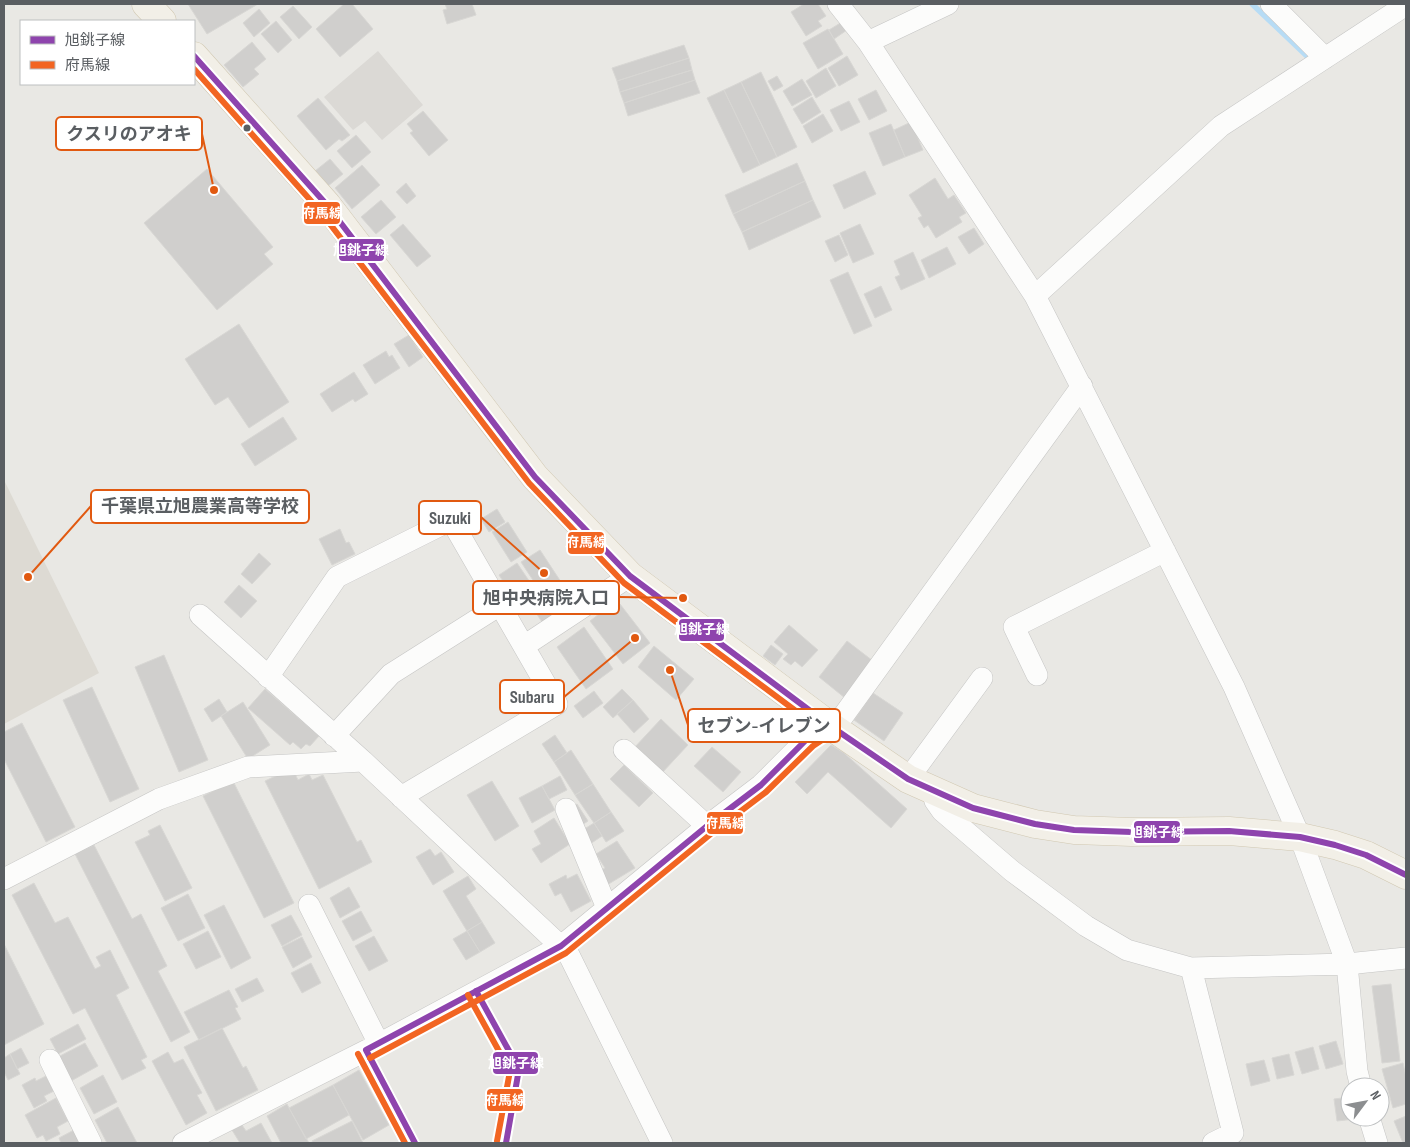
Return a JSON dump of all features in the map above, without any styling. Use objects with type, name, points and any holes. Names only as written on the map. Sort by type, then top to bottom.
[{"type":"main road","points":[[146,4],[161,20]]},
{"type":"main road","points":[[195,57],[327,205],[536,477],[630,576],[829,725],[920,785],[973,808],[1035,824],[1074,830],[1132,832],[1229,831],[1300,837],[1366,855],[1406,875]]},
{"type":"street","points":[[838,4],[868,42],[1035,296],[1234,687],[1300,837],[1347,964],[1358,1077]]},
{"type":"street","points":[[868,42],[948,4]]},
{"type":"street","points":[[1271,4],[1325,58]]},
{"type":"street","points":[[1035,296],[1221,126],[1325,58],[1396,7]]},
{"type":"street","points":[[183,1143],[379,1044],[561,946],[707,826],[761,785],[808,739],[829,725],[841,720],[1082,386]]},
{"type":"street","points":[[268,677],[337,577],[451,520],[557,704],[401,797]]},
{"type":"street","points":[[1037,675],[1014,627],[1165,551]]},
{"type":"street","points":[[524,646],[630,576]]},
{"type":"street","points":[[334,736],[391,674],[500,605]]},
{"type":"street","points":[[200,615],[363,761],[568,953],[662,1143]]},
{"type":"street","points":[[982,678],[920,785],[942,811],[1012,871],[1086,926],[1127,950],[1191,968],[1347,964],[1406,958]]},
{"type":"street","points":[[624,750],[707,826]]},
{"type":"street","points":[[4,879],[159,799],[248,767],[363,761]]},
{"type":"street","points":[[566,809],[607,908]]},
{"type":"street","points":[[309,905],[379,1044]]},
{"type":"street","points":[[1191,968],[1234,1133],[1213,1143]]},
{"type":"street","points":[[50,1060],[90,1143]]},
{"type":"street","points":[[1373,1127],[1377,1143]]},
{"type":"shaded area","points":[[378,51],[423,105],[382,140],[365,121],[353,130],[324,97]]},
{"type":"shaded area","points":[[4,480],[99,673],[4,724]]},
{"type":"building","points":[[188,4],[258,4],[207,34]]},
{"type":"building","points":[[344,4],[352,4],[373,29],[340,57],[316,29]]},
{"type":"building","points":[[445,4],[472,4],[476,15],[447,24],[443,10],[447,9]]},
{"type":"building","points":[[804,4],[818,4],[826,16],[818,21],[822,26],[806,36],[791,12]]},
{"type":"building","points":[[293,6],[312,27],[299,39],[280,17]]},
{"type":"building","points":[[259,9],[270,23],[254,37],[243,23]]},
{"type":"building","points":[[276,21],[292,40],[278,53],[261,34]]},
{"type":"building","points":[[842,22],[847,30],[834,39],[829,30]]},
{"type":"building","points":[[828,29],[843,54],[818,69],[803,43]]},
{"type":"building","points":[[252,42],[266,59],[254,69],[259,74],[243,87],[224,65]]},
{"type":"building","points":[[684,45],[689,58],[617,81],[612,68]]},
{"type":"building","points":[[847,56],[858,75],[839,86],[828,68]]},
{"type":"building","points":[[689,58],[692,70],[620,92],[617,81]]},
{"type":"building","points":[[826,68],[836,86],[816,98],[806,81]]},
{"type":"building","points":[[692,70],[695,80],[624,103],[620,92]]},
{"type":"building","points":[[761,72],[797,147],[777,157],[741,82]]},
{"type":"building","points":[[777,76],[783,86],[774,91],[768,81]]},
{"type":"building","points":[[802,79],[812,95],[792,106],[783,91]]},
{"type":"building","points":[[695,80],[700,93],[628,116],[624,103]]},
{"type":"building","points":[[741,82],[777,157],[760,165],[724,90]]},
{"type":"building","points":[[724,90],[760,165],[743,173],[707,98]]},
{"type":"building","points":[[876,90],[887,111],[869,120],[858,99]]},
{"type":"building","points":[[812,97],[821,112],[802,124],[793,109]]},
{"type":"building","points":[[318,98],[350,135],[342,141],[339,139],[326,150],[297,116]]},
{"type":"building","points":[[849,101],[860,122],[841,131],[830,110]]},
{"type":"building","points":[[423,111],[448,140],[429,156],[410,133],[413,131],[407,124]]},
{"type":"building","points":[[823,114],[833,131],[812,143],[803,126]]},
{"type":"building","points":[[911,122],[923,150],[905,157],[894,130]]},
{"type":"building","points":[[891,124],[905,157],[883,166],[869,133]]},
{"type":"building","points":[[356,135],[371,152],[352,168],[337,151]]},
{"type":"building","points":[[330,159],[343,174],[328,186],[315,171]]},
{"type":"building","points":[[797,163],[805,181],[733,214],[725,195]]},
{"type":"building","points":[[362,165],[380,185],[352,209],[335,188]]},
{"type":"building","points":[[207,169],[273,247],[264,254],[273,264],[217,310],[144,223]]},
{"type":"building","points":[[865,171],[876,194],[844,209],[833,185]]},
{"type":"building","points":[[935,178],[948,199],[954,195],[966,213],[959,217],[962,222],[936,238],[928,225],[924,228],[918,218],[922,216],[909,195]]},
{"type":"building","points":[[805,181],[813,200],[742,232],[733,214]]},
{"type":"building","points":[[406,183],[416,196],[407,204],[396,192]]},
{"type":"building","points":[[381,200],[396,217],[376,234],[361,217]]},
{"type":"building","points":[[813,200],[821,217],[749,250],[742,232]]},
{"type":"building","points":[[403,224],[431,256],[417,267],[390,235]]},
{"type":"building","points":[[860,224],[874,254],[853,263],[840,233]]},
{"type":"building","points":[[974,228],[984,244],[969,254],[958,237]]},
{"type":"building","points":[[839,235],[848,255],[835,262],[825,241]]},
{"type":"building","points":[[947,247],[956,264],[929,278],[921,260]]},
{"type":"building","points":[[913,252],[925,279],[901,290],[895,277],[900,275],[894,261]]},
{"type":"building","points":[[848,272],[872,326],[854,334],[830,280]]},
{"type":"building","points":[[881,286],[892,310],[875,318],[864,294]]},
{"type":"building","points":[[239,324],[289,402],[249,428],[228,397],[215,405],[185,359]]},
{"type":"building","points":[[409,335],[423,357],[409,367],[394,344]]},
{"type":"building","points":[[386,351],[389,357],[392,355],[400,368],[375,384],[363,365]]},
{"type":"building","points":[[354,372],[368,394],[355,402],[353,399],[332,412],[320,394]]},
{"type":"building","points":[[283,417],[297,439],[255,466],[241,444]]},
{"type":"building","points":[[497,509],[505,522],[489,532],[481,519]]},
{"type":"building","points":[[508,522],[527,552],[511,562],[492,532]]},
{"type":"building","points":[[340,529],[346,543],[349,542],[355,554],[332,565],[319,539]]},
{"type":"building","points":[[540,550],[563,585],[544,597],[521,562]]},
{"type":"building","points":[[259,553],[271,564],[252,584],[241,574]]},
{"type":"building","points":[[517,563],[536,591],[517,603],[499,575]]},
{"type":"building","points":[[239,585],[257,601],[241,618],[224,602]]},
{"type":"building","points":[[539,595],[553,615],[542,622],[529,602]]},
{"type":"building","points":[[620,604],[650,643],[623,664],[590,621],[608,607],[611,611]]},
{"type":"building","points":[[789,625],[818,650],[802,667],[795,661],[791,665],[783,659],[788,654],[774,642]]},
{"type":"building","points":[[584,627],[613,669],[586,689],[557,647]]},
{"type":"building","points":[[847,641],[873,661],[845,698],[819,677]]},
{"type":"building","points":[[771,645],[783,654],[775,665],[763,656]]},
{"type":"building","points":[[654,646],[694,679],[676,700],[638,667]]},
{"type":"building","points":[[164,655],[208,760],[179,772],[135,667]]},
{"type":"building","points":[[92,687],[139,789],[110,802],[63,700]]},
{"type":"building","points":[[265,689],[319,736],[310,746],[306,744],[301,749],[293,742],[290,745],[248,708]]},
{"type":"building","points":[[622,689],[633,700],[613,718],[603,707]]},
{"type":"building","points":[[594,691],[603,703],[583,718],[574,706]]},
{"type":"building","points":[[873,693],[903,713],[884,741],[854,720]]},
{"type":"building","points":[[219,699],[227,712],[212,722],[204,709]]},
{"type":"building","points":[[633,700],[649,719],[634,733],[617,714]]},
{"type":"building","points":[[243,702],[270,745],[248,759],[221,716]]},
{"type":"building","points":[[661,719],[688,745],[661,774],[634,748]]},
{"type":"building","points":[[22,723],[75,827],[46,842],[4,759],[4,732]]},
{"type":"building","points":[[555,735],[567,753],[554,762],[542,744]]},
{"type":"building","points":[[831,745],[844,753],[907,809],[891,828],[828,772],[807,794],[795,782]]},
{"type":"building","points":[[712,747],[741,772],[723,792],[694,766]]},
{"type":"building","points":[[571,750],[593,784],[575,795],[554,762]]},
{"type":"building","points":[[624,765],[653,793],[639,807],[610,779]]},
{"type":"building","points":[[286,771],[294,772],[298,780],[309,774],[312,780],[323,775],[357,842],[361,840],[372,862],[319,889],[265,781]]},
{"type":"building","points":[[560,776],[567,790],[549,799],[542,786]]},
{"type":"building","points":[[233,781],[294,903],[264,918],[203,796]]},
{"type":"building","points":[[492,781],[519,826],[495,841],[467,795]]},
{"type":"building","points":[[593,784],[611,812],[594,823],[575,795]]},
{"type":"building","points":[[542,786],[555,810],[532,823],[519,798]]},
{"type":"building","points":[[577,804],[588,821],[582,825],[571,808]]},
{"type":"building","points":[[611,812],[624,831],[606,842],[594,823]]},
{"type":"building","points":[[554,818],[570,844],[541,863],[532,849],[541,844],[534,831]]},
{"type":"building","points":[[594,823],[602,836],[587,846],[578,833]]},
{"type":"building","points":[[160,825],[192,888],[165,901],[135,842],[150,835],[148,831]]},
{"type":"building","points":[[617,841],[635,868],[607,885],[598,872],[605,868],[596,854]]},
{"type":"building","points":[[94,845],[132,919],[141,914],[167,966],[158,971],[190,1032],[171,1042],[75,854]]},
{"type":"building","points":[[430,849],[435,856],[441,852],[454,872],[433,885],[416,857]]},
{"type":"building","points":[[577,874],[591,901],[571,912],[561,893],[555,896],[549,884],[566,875],[567,879]]},
{"type":"building","points":[[468,876],[476,889],[466,896],[482,922],[467,931],[443,891]]},
{"type":"building","points":[[34,883],[55,923],[68,917],[95,969],[101,966],[96,957],[110,950],[129,988],[116,995],[147,1057],[141,1060],[146,1068],[122,1080],[85,1008],[73,1014],[12,895]]},
{"type":"building","points":[[349,887],[360,907],[340,918],[330,898]]},
{"type":"building","points":[[188,894],[205,928],[178,941],[161,908]]},
{"type":"building","points":[[224,905],[251,958],[231,969],[204,915]]},
{"type":"building","points":[[361,911],[372,931],[353,941],[342,921]]},
{"type":"building","points":[[291,915],[302,935],[282,946],[271,925]]},
{"type":"building","points":[[482,922],[495,943],[480,952],[467,931]]},
{"type":"building","points":[[208,931],[221,957],[196,969],[183,944]]},
{"type":"building","points":[[467,931],[480,952],[466,960],[453,939]]},
{"type":"building","points":[[374,936],[388,961],[369,971],[355,946]]},
{"type":"building","points":[[302,937],[312,957],[293,968],[282,947]]},
{"type":"building","points":[[4,944],[44,1024],[4,1045]]},
{"type":"building","points":[[311,963],[321,983],[302,993],[291,973]]},
{"type":"building","points":[[257,978],[264,991],[242,1002],[235,989]]},
{"type":"building","points":[[1391,984],[1400,1061],[1382,1063],[1372,986]]},
{"type":"building","points":[[229,990],[238,1007],[235,1008],[241,1019],[199,1040],[184,1012]]},
{"type":"building","points":[[78,1024],[86,1039],[58,1054],[50,1039]]},
{"type":"building","points":[[222,1028],[243,1068],[246,1066],[258,1090],[216,1111],[184,1047]]},
{"type":"building","points":[[1336,1041],[1343,1064],[1326,1069],[1319,1046]]},
{"type":"building","points":[[85,1043],[98,1066],[71,1081],[58,1057]]},
{"type":"building","points":[[1313,1047],[1319,1069],[1302,1074],[1295,1052]]},
{"type":"building","points":[[21,1048],[29,1063],[17,1069],[10,1054]]},
{"type":"building","points":[[168,1052],[174,1063],[183,1059],[202,1093],[197,1095],[207,1113],[186,1125],[152,1061]]},
{"type":"building","points":[[10,1054],[20,1074],[8,1080],[4,1072],[4,1058]]},
{"type":"building","points":[[1289,1054],[1294,1075],[1277,1079],[1272,1058]]},
{"type":"building","points":[[1264,1060],[1270,1081],[1251,1086],[1246,1064]]},
{"type":"building","points":[[1403,1063],[1406,1077],[1406,1104],[1393,1108],[1390,1097],[1390,1077],[1384,1077],[1382,1069]]},
{"type":"building","points":[[359,1070],[389,1125],[363,1140],[333,1085]]},
{"type":"building","points":[[103,1075],[117,1102],[94,1114],[80,1088]]},
{"type":"building","points":[[46,1076],[54,1091],[44,1096],[47,1101],[34,1108],[22,1085],[35,1078],[36,1081]]},
{"type":"building","points":[[333,1085],[349,1115],[306,1139],[289,1108]]},
{"type":"building","points":[[56,1098],[68,1121],[57,1127],[60,1134],[46,1141],[43,1135],[37,1138],[25,1115]]},
{"type":"building","points":[[1340,1098],[1340,1121],[1337,1121],[1334,1099]]},
{"type":"building","points":[[287,1104],[309,1143],[281,1143],[267,1116]]},
{"type":"building","points":[[118,1107],[137,1143],[107,1143],[95,1120]]},
{"type":"building","points":[[1406,1116],[1406,1143],[1403,1143],[1394,1121]]},
{"type":"building","points":[[352,1121],[363,1143],[313,1143],[312,1141]]},
{"type":"building","points":[[261,1123],[272,1143],[240,1143],[232,1130],[242,1125],[246,1131]]},
{"type":"building","points":[[74,1130],[81,1143],[61,1143],[59,1138]]},
{"type":"waterway","points":[[1252,4],[1310,59]]},
{"type":"transit line","name":"旭銚子線","points":[[195,57],[327,205],[535,477],[630,576],[829,725],[908,779],[973,808],[1035,824],[1074,830],[1132,832],[1229,831],[1300,837],[1366,855],[1406,875]]},
{"type":"transit line","name":"府馬線","points":[[195,70],[320,211],[529,483],[624,583],[824,732]]},
{"type":"transit line","name":"旭銚子線","points":[[366,1050],[561,946],[707,826],[761,785],[807,739],[829,725]]},
{"type":"transit line","name":"府馬線","points":[[370,1058],[566,953],[712,833],[766,792],[813,746],[834,732]]},
{"type":"transit line","name":"旭銚子線","points":[[476,991],[519,1069],[506,1143]]},
{"type":"transit line","name":"府馬線","points":[[468,995],[510,1071],[497,1141]]},
{"type":"transit line","name":"旭銚子線","points":[[366,1050],[415,1143]]},
{"type":"transit line","name":"府馬線","points":[[358,1054],[405,1143]]},
{"type":"place","name":"クスリのアオキ","points":[[214,190]]},
{"type":"place","name":"Suzuki","points":[[544,573]]},
{"type":"place","name":"千葉県立旭農業高等学校","points":[[28,577]]},
{"type":"place","name":"旭中央病院入口","points":[[683,598]]},
{"type":"place","name":"Subaru","points":[[635,638]]},
{"type":"place","name":"セブン-イレブン","points":[[670,670]]}]
